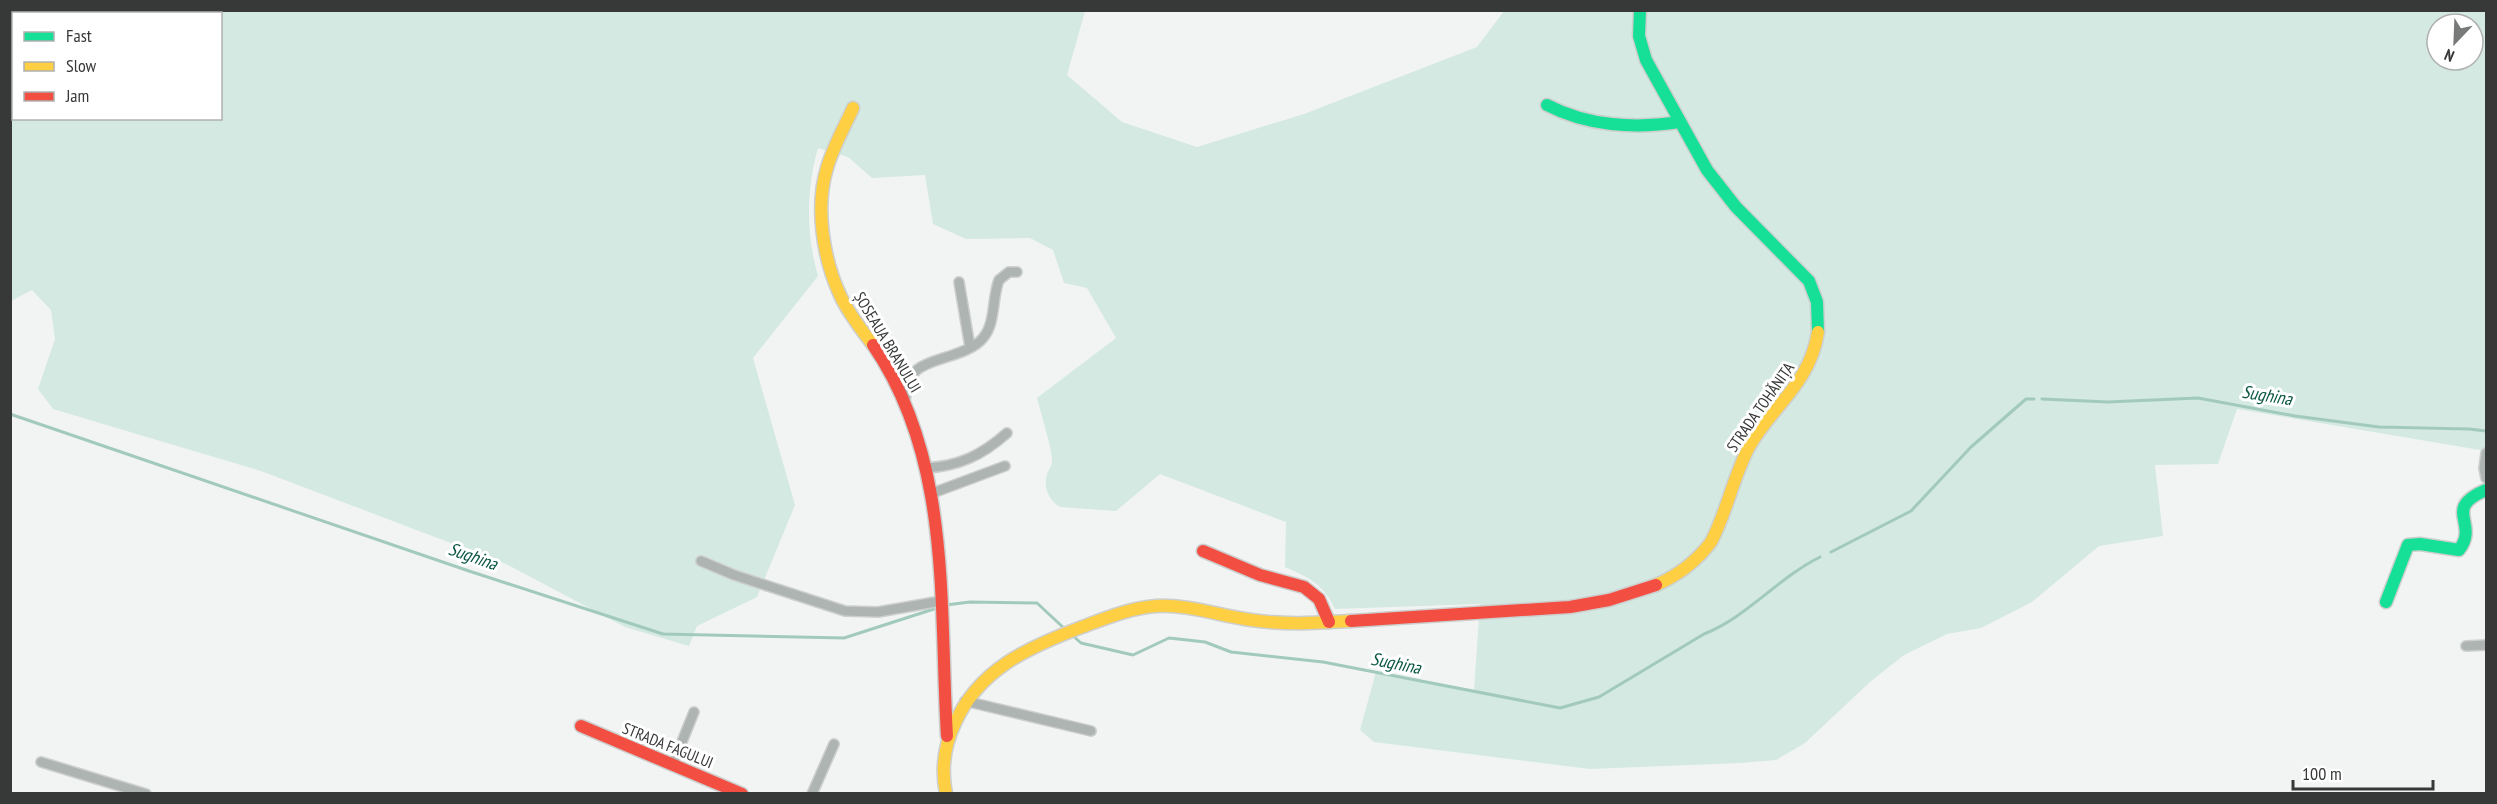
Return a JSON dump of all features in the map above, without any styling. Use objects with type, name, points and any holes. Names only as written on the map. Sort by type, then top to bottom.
[{"type":"main road","name":"STRADA TOHĂNIȚA","points":[[1394,617],[1559,608],[1610,600],[1649,588],[1676,575],[1697,561],[1710,544],[1720,525],[1745,452],[1793,393],[1809,365],[1816,341],[1819,312],[1815,292],[1809,281],[1721,189],[1679,122],[1643,53],[1639,30],[1640,10]]},
{"type":"main road","points":[[1547,105],[1570,117],[1582,120],[1649,126],[1679,122]]},
{"type":"main road","name":"ȘOSEAUA BRANULUI","points":[[853,108],[825,175],[823,205],[827,253],[840,296],[885,363],[905,400],[926,468],[940,556],[947,740],[942,768],[946,794]]},
{"type":"main road","points":[[2386,602],[2408,545],[2421,544],[2459,550],[2464,546],[2466,539],[2463,508],[2465,500],[2470,495],[2487,490]]},
{"type":"main road","points":[[1203,551],[1258,574],[1309,589],[1323,603],[1329,622]]},
{"type":"main road","name":"ȘOSEAUA BRANULUI","points":[[947,740],[965,701],[994,669],[1027,649],[1126,612],[1159,606],[1188,608],[1263,622],[1287,624],[1394,617]]},
{"type":"main road","name":"STRADA FAGULUI","points":[[581,726],[742,794]]},
{"type":"street","points":[[905,400],[909,381],[917,369],[970,347],[986,335],[999,280],[1009,272],[1017,272]]},
{"type":"street","points":[[959,282],[970,347]]},
{"type":"street","points":[[926,468],[966,462],[989,449],[1007,433]]},
{"type":"street","points":[[2487,453],[2484,468],[2487,478]]},
{"type":"street","points":[[930,494],[1005,466]]},
{"type":"street","points":[[701,561],[734,575],[845,611],[878,612],[940,601]]},
{"type":"street","points":[[2466,646],[2487,645]]},
{"type":"street","points":[[965,701],[1091,731]]},
{"type":"street","points":[[673,764],[694,712]]},
{"type":"street","points":[[812,794],[834,744]]},
{"type":"street","points":[[41,762],[117,789],[146,794]]},
{"type":"green space","points":[[11,11],[1085,11],[1067,75],[1122,122],[1197,147],[1304,114],[1477,47],[1504,11],[2486,11],[2486,451],[2237,409],[2218,464],[2155,465],[2163,536],[2099,546],[2032,602],[1981,628],[1947,634],[1904,655],[1870,682],[1805,743],[1776,760],[1590,769],[1374,742],[1360,730],[1376,672],[1474,690],[1480,604],[1335,609],[1326,593],[1315,583],[1285,567],[1286,522],[1160,474],[1116,511],[1060,507],[1056,504],[1046,489],[1052,457],[1037,398],[1116,338],[1087,288],[1064,283],[1053,250],[1030,238],[966,239],[933,224],[925,175],[872,178],[848,157],[818,148],[811,180],[809,212],[811,244],[818,276],[753,358],[795,505],[757,597],[697,626],[689,646],[625,627],[506,564],[261,471],[53,409],[38,389],[55,339],[51,310],[32,290],[11,301]]},
{"type":"waterway","name":"Sughina","points":[[2042,399],[2108,402],[2198,398],[2295,416],[2379,427],[2486,431]]},
{"type":"waterway","name":"Sughina","points":[[1831,552],[1911,511],[1971,447],[2026,399],[2034,399]]},
{"type":"waterway","name":"Sughina","points":[[10,414],[469,571],[663,634],[844,638],[937,608]]},
{"type":"waterway","name":"Sughina","points":[[1071,634],[1081,643],[1133,655],[1169,638],[1205,642],[1231,652],[1323,662],[1560,708],[1599,697],[1704,634],[1720,627],[1820,557]]},
{"type":"waterway","name":"Sughina","points":[[946,605],[970,602],[1037,603],[1066,630]]},
{"type":"traffic: fast","points":[[1640,10],[1639,36],[1646,60],[1707,170],[1736,207],[1809,281],[1817,302],[1818,332]]},
{"type":"traffic: fast","points":[[1547,105],[1578,118],[1612,124],[1645,125],[1679,122]]},
{"type":"traffic: fast","points":[[2386,602],[2408,545],[2420,544],[2459,550],[2466,532],[2463,510],[2473,497],[2486,490]]},
{"type":"traffic: slow","points":[[853,108],[835,145],[827,168],[823,183],[821,216],[825,249],[834,281],[851,315],[873,345]]},
{"type":"traffic: slow","points":[[1656,585],[1686,567],[1711,542],[1749,447],[1799,380],[1814,350],[1818,332]]},
{"type":"traffic: slow","points":[[946,794],[944,776],[946,749],[951,732],[965,704],[992,674],[1008,662],[1043,643],[1118,614],[1156,606],[1180,607],[1276,623],[1351,621]]},
{"type":"traffic: jam","points":[[873,345],[899,389],[917,436],[929,484],[937,534],[941,585],[947,736]]},
{"type":"traffic: jam","points":[[1203,551],[1260,575],[1304,587],[1319,599],[1329,622]]},
{"type":"traffic: jam","points":[[1351,621],[1570,607],[1609,600],[1656,585]]},
{"type":"traffic: jam","points":[[581,726],[742,794]]}]
